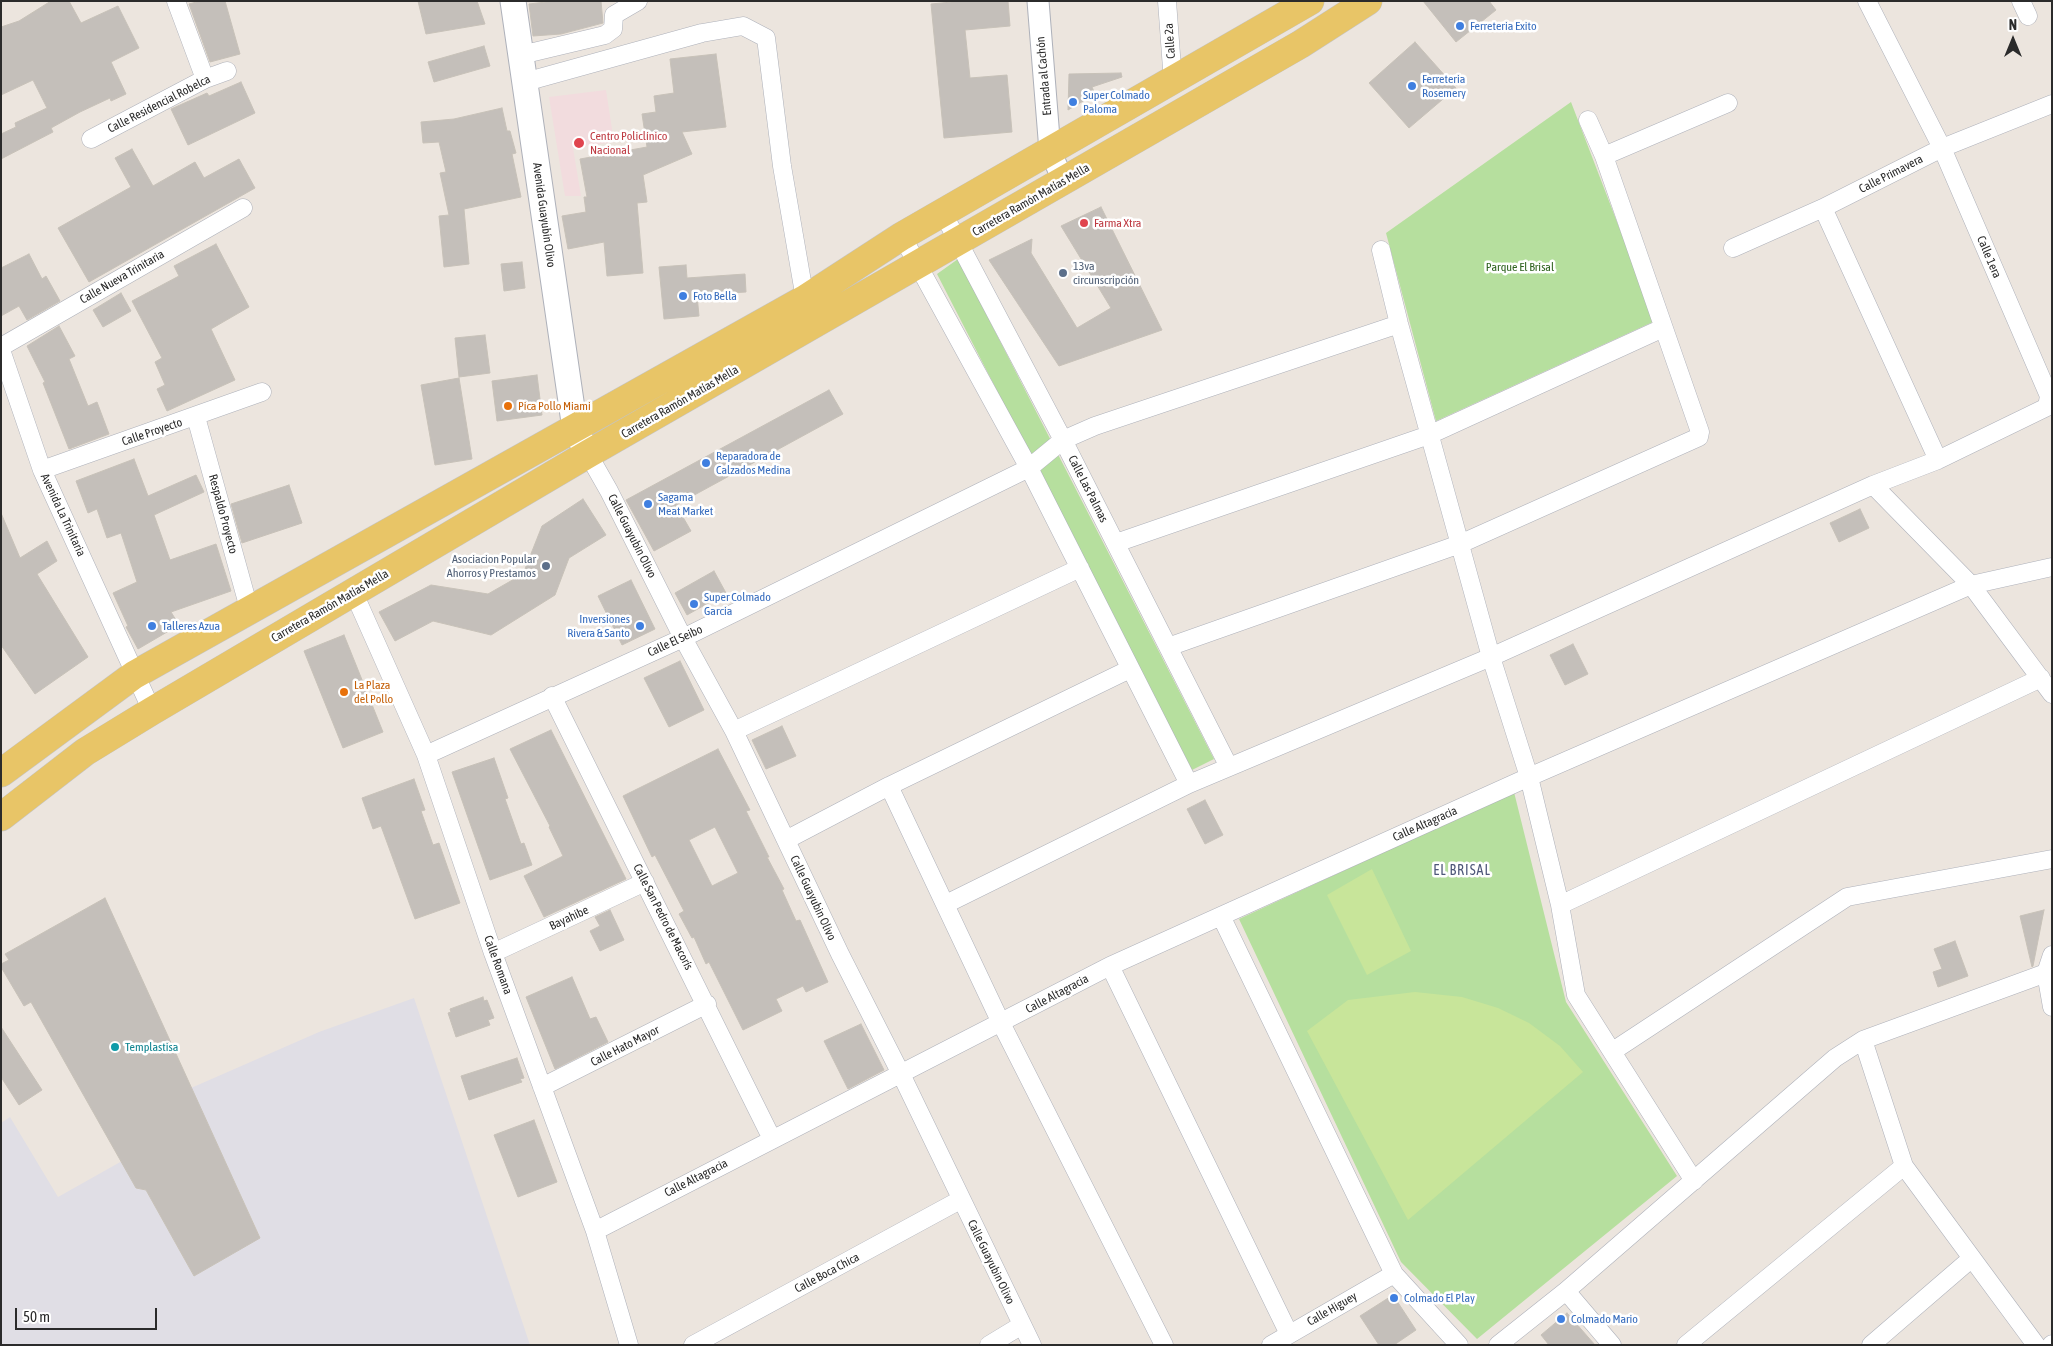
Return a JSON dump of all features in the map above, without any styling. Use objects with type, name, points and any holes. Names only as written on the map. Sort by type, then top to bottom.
[{"type":"main road","name":"Avenida Guayubín Olivo","points":[[513,1],[576,429],[588,454]]},
{"type":"main road","points":[[1,773],[134,676],[576,429],[666,375],[805,299],[902,236],[1173,82],[1310,1]]},
{"type":"main road","name":"Carretera Ramón Matías Mella","points":[[1,817],[85,752],[353,591],[588,454],[1064,182],[1301,44],[1368,1]]},
{"type":"street","points":[[176,1],[205,79]]},
{"type":"street","points":[[521,55],[605,35],[613,29],[614,15],[638,1]]},
{"type":"street","name":"Entrada al Cachón","points":[[1038,1],[1050,151],[1064,182]]},
{"type":"street","name":"Calle 2a","points":[[1167,1],[1173,82]]},
{"type":"street","name":"Calle 1era","points":[[946,904],[1189,784],[1491,657],[1873,485],[1938,460],[2047,407],[2049,396],[1942,148],[1867,1]]},
{"type":"street","points":[[525,82],[702,33],[743,26],[766,38],[782,166],[805,299]]},
{"type":"street","name":"Calle Residencial Robelca","points":[[92,139],[205,79],[227,70]]},
{"type":"street","points":[[1604,156],[1728,103]]},
{"type":"street","name":"Calle Primavera","points":[[1733,248],[1823,208],[1942,148],[2052,104]]},
{"type":"street","points":[[1168,647],[1460,544],[1699,437],[1700,432],[1604,156],[1588,120]]},
{"type":"street","name":"Calle Nueva Trinitaria","points":[[1,348],[243,208]]},
{"type":"street","points":[[1823,208],[1938,460]]},
{"type":"street","name":"Calle Las Palmas","points":[[944,213],[1116,543],[1229,767]]},
{"type":"street","points":[[902,236],[1029,468],[1189,784]]},
{"type":"street","points":[[1381,250],[1399,324],[1491,657],[1529,778],[1560,905],[1576,995],[1613,1050],[1694,1181]]},
{"type":"street","name":"Calle El Seibo","points":[[426,756],[552,696],[683,638],[1029,468],[1063,440],[1095,426],[1399,324]]},
{"type":"street","points":[[1116,543],[1429,435],[1663,328]]},
{"type":"street","name":"Avenida La Trinitaria","points":[[1,348],[42,470],[134,676],[152,711]]},
{"type":"street","name":"Calle Proyecto","points":[[42,470],[196,417],[262,392]]},
{"type":"street","name":"Respaldo Proyecto","points":[[196,417],[250,612]]},
{"type":"street","name":"Calle Guayubin Olivo","points":[[588,454],[609,491],[683,638],[734,731],[840,954],[901,1074],[960,1200],[1032,1345]]},
{"type":"street","points":[[1873,485],[1971,585],[2052,694]]},
{"type":"street","name":"Calle Altagracia","points":[[595,1231],[772,1139],[1001,1024],[1110,966],[1529,778],[1971,585],[2052,566]]},
{"type":"street","points":[[734,731],[1080,568]]},
{"type":"street","name":"Calle Romana","points":[[353,591],[426,756],[493,953],[595,1231],[629,1345]]},
{"type":"street","points":[[786,840],[889,786],[1130,668]]},
{"type":"street","points":[[1560,905],[2041,678]]},
{"type":"street","name":"Calle San Pedro de Macorís","points":[[552,696],[707,1004],[772,1139]]},
{"type":"street","points":[[889,786],[1001,1024],[1164,1345]]},
{"type":"street","points":[[1613,1050],[1847,897],[2052,859]]},
{"type":"street","name":"Bayahibe","points":[[493,953],[645,882]]},
{"type":"street","points":[[1221,916],[1394,1274],[1459,1345]]},
{"type":"street","points":[[2052,955],[2046,973],[2052,1007]]},
{"type":"street","points":[[1110,966],[1289,1334]]},
{"type":"street","points":[[1498,1345],[1566,1292],[1835,1058],[1862,1040],[2046,973]]},
{"type":"street","name":"Calle Hato Mayor","points":[[542,1087],[707,1004]]},
{"type":"street","points":[[1862,1040],[1904,1166],[2036,1345]]},
{"type":"street","points":[[1686,1345],[1904,1166]]},
{"type":"street","name":"Calle Boca Chica","points":[[693,1345],[960,1200]]},
{"type":"street","points":[[1871,1345],[1972,1258]]},
{"type":"street","name":"Calle Higuey","points":[[1271,1345],[1394,1274]]},
{"type":"street","points":[[1566,1292],[1612,1345]]},
{"type":"street","points":[[989,1345],[1022,1326]]},
{"type":"shaded area","name":"Centro Policlínico Nacional","points":[[606,90],[614,142],[573,148],[581,196],[565,196],[549,97]]},
{"type":"shaded area","points":[[414,998],[530,1345],[1,1345],[1,1123],[10,1117],[58,1197],[122,1161],[136,1188],[146,1190],[194,1276],[260,1237],[191,1088],[319,1032]]},
{"type":"green space","name":"Parque El Brisal","points":[[1571,102],[1655,321],[1436,421],[1386,233]]},
{"type":"green space","points":[[958,259],[1214,759],[1192,770],[937,274]]},
{"type":"green space","points":[[1514,792],[1566,1002],[1677,1176],[1477,1339],[1401,1262],[1239,919]]},
{"type":"green space","points":[[1372,869],[1411,951],[1367,975],[1327,895]]},
{"type":"green space","points":[[1415,992],[1462,997],[1498,1008],[1529,1023],[1560,1046],[1583,1072],[1408,1220],[1307,1031],[1348,1000]]},
{"type":"building","points":[[51,1],[69,1],[81,23],[118,6],[139,48],[111,62],[126,94],[111,101],[110,98],[80,112],[51,128],[53,132],[1,159],[1,134],[16,127],[15,123],[47,108],[33,80],[1,95],[1,27],[19,21]]},
{"type":"building","points":[[200,1],[225,1],[240,54],[210,62],[189,4]]},
{"type":"building","points":[[418,1],[477,1],[485,24],[426,34]]},
{"type":"building","points":[[554,1],[601,1],[603,23],[561,34],[533,36],[529,4]]},
{"type":"building","points":[[962,1],[1008,1],[1010,26],[965,30],[970,78],[1007,75],[1012,132],[944,138],[931,4]]},
{"type":"building","name":"Ferreteria Exito","points":[[1423,1],[1489,1],[1496,10],[1456,42]]},
{"type":"building","name":"Ferreteria Rosemery","points":[[1415,42],[1456,88],[1409,128],[1369,83]]},
{"type":"building","points":[[484,46],[490,66],[434,82],[428,62]]},
{"type":"building","points":[[716,54],[726,127],[682,132],[692,154],[643,175],[647,202],[637,203],[643,273],[607,276],[604,242],[568,249],[562,216],[586,212],[584,197],[587,197],[580,159],[647,147],[642,114],[656,112],[654,96],[674,93],[670,59]]},
{"type":"building","points":[[1121,73],[1122,77],[1092,87],[1095,94],[1068,110],[1069,74]]},
{"type":"building","points":[[241,82],[255,113],[188,145],[171,109],[207,93],[209,96]]},
{"type":"building","points":[[502,108],[507,131],[510,131],[516,153],[512,154],[521,197],[464,209],[469,264],[444,267],[439,216],[449,215],[440,173],[446,172],[439,142],[423,143],[421,122],[454,119]]},
{"type":"building","points":[[132,149],[153,186],[195,162],[204,178],[239,159],[255,188],[89,282],[58,228],[131,187],[115,158]]},
{"type":"building","points":[[1101,207],[1162,330],[1059,366],[989,260],[1032,239],[1031,253],[1077,328],[1111,308],[1061,226]]},
{"type":"building","points":[[216,244],[249,307],[211,329],[235,380],[167,411],[157,389],[165,385],[155,362],[162,358],[132,301],[179,276],[174,266]]},
{"type":"building","points":[[29,254],[42,279],[46,276],[60,301],[27,320],[19,306],[1,316],[1,268]]},
{"type":"building","points":[[522,262],[525,288],[504,291],[501,264]]},
{"type":"building","name":"Foto Bella","points":[[686,265],[687,278],[745,274],[746,292],[697,295],[699,316],[664,319],[659,267]]},
{"type":"building","points":[[121,293],[131,311],[103,327],[93,310]]},
{"type":"building","points":[[59,326],[75,356],[69,359],[88,406],[97,402],[109,434],[69,449],[43,383],[45,382],[27,346]]},
{"type":"building","points":[[485,335],[490,373],[459,377],[455,338]]},
{"type":"building","points":[[537,375],[542,415],[497,421],[492,381]]},
{"type":"building","points":[[459,378],[472,459],[435,465],[421,385]]},
{"type":"building","points":[[829,390],[843,414],[676,505],[691,531],[654,551],[626,500]]},
{"type":"building","points":[[134,459],[148,496],[196,475],[204,492],[154,515],[170,560],[216,544],[231,591],[171,612],[179,625],[138,649],[126,627],[128,626],[113,593],[137,582],[121,533],[107,538],[97,509],[88,513],[76,481]]},
{"type":"building","points":[[289,485],[302,523],[242,543],[231,504]]},
{"type":"building","name":"Asociacion Popular Ahorros y Prestamos","points":[[583,499],[606,535],[569,558],[555,595],[491,635],[433,621],[395,641],[379,612],[431,585],[488,594],[523,574],[542,526]]},
{"type":"building","points":[[1860,509],[1869,528],[1839,542],[1830,523]]},
{"type":"building","points":[[1,513],[20,558],[47,541],[57,561],[37,574],[88,657],[35,694],[1,645]]},
{"type":"building","name":"Super Colmado Garcia","points":[[714,571],[726,593],[687,615],[675,593]]},
{"type":"building","points":[[631,580],[655,629],[622,645],[598,596]]},
{"type":"building","name":"La Plaza del Pollo","points":[[344,635],[383,732],[343,748],[304,651]]},
{"type":"building","points":[[1573,644],[1588,674],[1565,685],[1550,655]]},
{"type":"building","points":[[680,661],[704,710],[669,727],[644,678]]},
{"type":"building","points":[[782,726],[796,756],[766,769],[752,740]]},
{"type":"building","points":[[551,730],[626,879],[544,917],[524,876],[563,856],[550,826],[510,749]]},
{"type":"building","points":[[718,749],[750,810],[746,811],[784,889],[782,890],[796,921],[800,920],[828,982],[806,992],[803,986],[776,999],[782,1011],[743,1030],[709,962],[706,964],[694,937],[692,938],[679,914],[684,911],[655,855],[652,857],[623,796]],"holes":[[[715,827],[738,873],[712,886],[689,840]]]},
{"type":"building","points":[[494,758],[508,798],[505,799],[521,844],[524,843],[532,865],[490,880],[452,772]]},
{"type":"building","points":[[414,779],[425,810],[421,811],[433,845],[439,843],[460,903],[415,919],[381,826],[373,829],[362,798]]},
{"type":"building","points":[[1205,800],[1223,835],[1205,844],[1187,809]]},
{"type":"building","name":"Templastisa","points":[[105,898],[260,1238],[194,1276],[146,1190],[136,1188],[31,1002],[24,1006],[1,967],[1,964],[9,960],[5,954]]},
{"type":"building","points":[[610,910],[624,940],[600,951],[590,931],[600,926],[595,917]]},
{"type":"building","points":[[2044,910],[2033,966],[2032,967],[2020,916]]},
{"type":"building","points":[[1955,941],[1968,976],[1938,987],[1933,972],[1942,969],[1934,949]]},
{"type":"building","points":[[572,977],[590,1019],[596,1017],[608,1042],[555,1069],[526,997]]},
{"type":"building","points":[[483,997],[484,1001],[487,1000],[494,1018],[488,1020],[490,1025],[456,1037],[448,1013],[451,1012],[450,1009]]},
{"type":"building","points":[[861,1024],[884,1070],[848,1089],[824,1041]]},
{"type":"building","points":[[1,1027],[42,1090],[19,1105],[1,1077]]},
{"type":"building","points":[[517,1058],[524,1078],[520,1079],[522,1082],[469,1100],[461,1076]]},
{"type":"building","points":[[534,1120],[557,1182],[518,1197],[494,1135]]},
{"type":"building","points":[[1393,1295],[1416,1330],[1394,1345],[1379,1345],[1360,1316]]},
{"type":"building","points":[[1567,1313],[1595,1345],[1549,1345],[1541,1335]]},
{"type":"place","name":"Ferreteria Exito","points":[[1460,26]]},
{"type":"place","name":"Ferreteria Rosemery","points":[[1412,86]]},
{"type":"place","name":"Super Colmado Paloma","points":[[1073,102]]},
{"type":"place","name":"Centro Policlínico Nacional","points":[[579,143]]},
{"type":"place","name":"Farma Xtra","points":[[1084,223]]},
{"type":"place","name":"13va circunscripción","points":[[1063,273]]},
{"type":"place","name":"Foto Bella","points":[[683,296]]},
{"type":"place","name":"Pica Pollo Miami","points":[[508,406]]},
{"type":"place","name":"Reparadora de Calzados Medina","points":[[706,463]]},
{"type":"place","name":"Sagama Meat Market","points":[[648,504]]},
{"type":"place","name":"Asociacion Popular Ahorros y Prestamos","points":[[546,566]]},
{"type":"place","name":"Super Colmado Garcia","points":[[694,604]]},
{"type":"place","name":"Talleres Azua","points":[[152,626]]},
{"type":"place","name":"Inversiones Rivera & Santo","points":[[640,626]]},
{"type":"place","name":"La Plaza del Pollo","points":[[344,692]]},
{"type":"place","name":"Templastisa","points":[[115,1047]]},
{"type":"place","name":"Colmado El Play","points":[[1394,1298]]},
{"type":"place","name":"Colmado Mario","points":[[1561,1319]]},
{"type":"district","name":"EL BRISAL","points":[[1462,871]]}]
